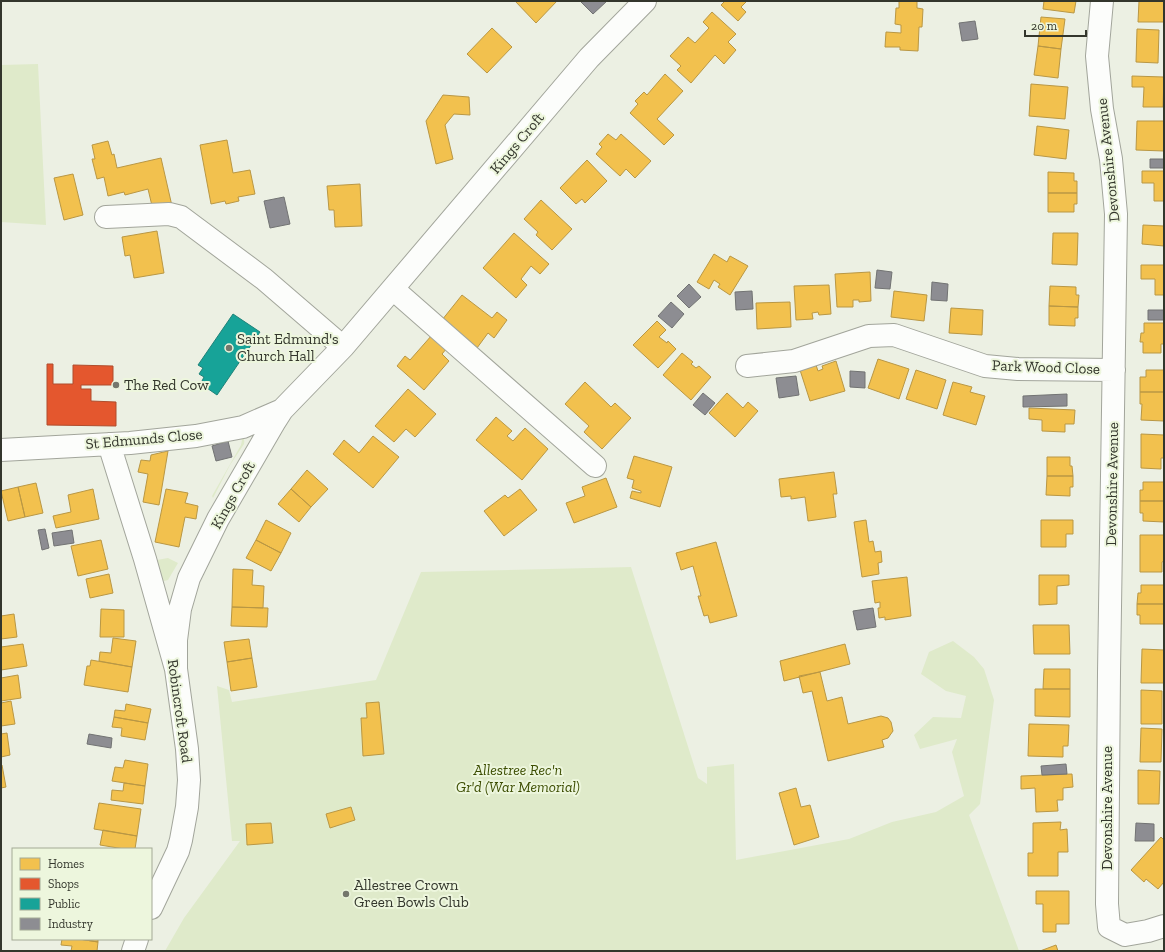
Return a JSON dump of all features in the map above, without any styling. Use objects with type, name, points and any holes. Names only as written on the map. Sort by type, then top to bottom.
[{"type":"street","name":"Kings Croft","points":[[176,669],[176,640],[180,609],[189,578],[218,519],[282,410],[343,347],[589,58],[645,1]]},
{"type":"street","name":"Devonshire Avenue","points":[[1102,1],[1097,56],[1102,109],[1111,159],[1116,214],[1108,681],[1107,904],[1109,927],[1125,935],[1156,929]]},
{"type":"street","points":[[106,217],[169,214],[181,217],[264,279],[343,347]]},
{"type":"street","points":[[393,289],[595,466]]},
{"type":"street","name":"Park Wood Close","points":[[747,366],[794,361],[869,336],[894,335],[985,366],[1018,369],[1114,370]]},
{"type":"street","name":"St Edmunds Close","points":[[1,450],[130,443],[196,436],[243,427],[282,410]]},
{"type":"street","name":"Robincroft Road","points":[[109,444],[176,669],[188,759],[189,780],[187,807],[178,852],[152,906]]},
{"type":"street","points":[[134,951],[137,940]]},
{"type":"green space","points":[[38,64],[46,225],[1,222],[1,65]]},
{"type":"green space","points":[[236,434],[241,434],[244,439],[244,444],[230,465],[213,498],[212,496],[241,445],[242,440],[239,436],[237,436],[210,445],[209,443]]},
{"type":"green space","points":[[168,558],[178,563],[168,580],[164,581],[162,579],[157,560]]},
{"type":"green space","name":"Allestree Rec'n Gr'd (War Memorial)","points":[[631,567],[698,778],[707,784],[707,767],[734,764],[736,860],[849,839],[892,822],[936,812],[964,796],[952,752],[957,739],[920,749],[914,735],[933,717],[961,718],[966,696],[946,691],[921,674],[929,652],[953,641],[974,657],[984,669],[994,700],[980,804],[969,815],[1019,951],[165,951],[184,918],[240,841],[232,841],[217,686],[229,690],[232,702],[376,680],[421,572]]},
{"type":"building: Homes","points":[[515,1],[557,1],[536,23]]},
{"type":"building: Homes","points":[[725,1],[747,1],[741,7],[746,12],[738,21],[721,5]]},
{"type":"building: Homes","points":[[899,1],[917,1],[917,8],[923,9],[922,27],[919,27],[918,51],[900,50],[900,47],[885,47],[886,32],[901,33],[901,25],[895,24],[896,8],[899,8]]},
{"type":"building: Homes","points":[[1044,1],[1076,1],[1074,13],[1043,9]]},
{"type":"building: Homes","points":[[1139,1],[1164,1],[1164,22],[1138,22]]},
{"type":"building: Homes","points":[[712,12],[736,34],[728,42],[736,50],[724,64],[715,55],[691,83],[677,70],[681,66],[670,56],[688,37],[695,43],[709,28],[703,22]]},
{"type":"building: Homes","points":[[1041,17],[1065,19],[1061,49],[1038,46]]},
{"type":"building: Homes","points":[[492,28],[512,47],[487,73],[467,54]]},
{"type":"building: Homes","points":[[1137,29],[1159,30],[1158,63],[1136,62]]},
{"type":"building: Homes","points":[[1038,46],[1061,49],[1058,78],[1034,75]]},
{"type":"building: Homes","points":[[665,74],[683,91],[657,119],[674,135],[664,145],[630,113],[638,104],[635,101],[644,92],[647,95]]},
{"type":"building: Homes","points":[[1132,76],[1164,77],[1163,107],[1143,107],[1144,87],[1132,87]]},
{"type":"building: Homes","points":[[1031,84],[1068,87],[1065,119],[1029,116]]},
{"type":"building: Homes","points":[[443,95],[469,97],[470,115],[454,114],[445,125],[453,159],[436,164],[426,121]]},
{"type":"building: Homes","points":[[1137,121],[1164,121],[1164,151],[1136,150]]},
{"type":"building: Homes","points":[[1037,126],[1069,130],[1066,159],[1034,155]]},
{"type":"building: Homes","points":[[608,134],[616,140],[621,134],[651,161],[635,178],[626,169],[620,176],[596,154],[602,147],[599,144]]},
{"type":"building: Homes","points":[[227,140],[233,173],[250,170],[255,194],[238,197],[239,201],[226,204],[225,201],[211,204],[200,145]]},
{"type":"building: Homes","points":[[108,141],[112,155],[114,154],[117,168],[161,158],[172,206],[153,210],[148,189],[125,195],[124,192],[108,196],[104,177],[97,179],[92,159],[95,159],[92,145]]},
{"type":"building: Homes","points":[[587,160],[607,181],[585,203],[582,199],[576,204],[560,188]]},
{"type":"building: Homes","points":[[1142,171],[1164,171],[1164,201],[1154,201],[1154,183],[1142,183]]},
{"type":"building: Homes","points":[[1048,172],[1074,173],[1074,181],[1077,181],[1077,193],[1048,193]]},
{"type":"building: Homes","points":[[73,174],[83,215],[64,220],[54,178]]},
{"type":"building: Homes","points":[[360,184],[362,226],[335,227],[334,210],[329,210],[327,186]]},
{"type":"building: Homes","points":[[1048,193],[1077,193],[1077,204],[1074,204],[1074,212],[1048,212]]},
{"type":"building: Homes","points":[[541,200],[572,229],[552,250],[536,235],[538,232],[524,219]]},
{"type":"building: Homes","points":[[1143,225],[1164,226],[1164,246],[1142,244]]},
{"type":"building: Homes","points":[[157,231],[164,273],[134,278],[130,255],[125,256],[122,237]]},
{"type":"building: Homes","points":[[514,233],[549,264],[540,274],[531,266],[521,279],[527,285],[516,298],[483,268]]},
{"type":"building: Homes","points":[[1053,233],[1078,233],[1077,265],[1052,264]]},
{"type":"building: Homes","points":[[714,254],[727,262],[730,256],[748,266],[730,295],[718,287],[720,284],[714,280],[709,289],[697,282]]},
{"type":"building: Homes","points":[[1141,265],[1164,265],[1164,295],[1155,295],[1155,279],[1141,279]]},
{"type":"building: Homes","points":[[870,272],[871,301],[859,302],[859,300],[853,300],[853,307],[837,307],[835,274]]},
{"type":"building: Homes","points":[[829,285],[831,314],[819,315],[818,312],[812,313],[813,319],[796,320],[794,286]]},
{"type":"building: Homes","points":[[1050,286],[1076,287],[1076,295],[1079,295],[1078,307],[1049,306]]},
{"type":"building: Homes","points":[[894,291],[927,295],[924,321],[891,317]]},
{"type":"building: Homes","points":[[462,295],[492,318],[497,312],[507,320],[494,338],[488,333],[477,348],[442,320]]},
{"type":"building: Homes","points":[[790,302],[791,327],[757,329],[756,303]]},
{"type":"building: Homes","points":[[1049,306],[1078,307],[1078,318],[1075,318],[1075,326],[1049,325]]},
{"type":"building: Homes","points":[[951,308],[983,310],[982,335],[949,333]]},
{"type":"building: Homes","points":[[657,321],[666,330],[659,337],[667,343],[668,341],[676,349],[658,368],[633,345]]},
{"type":"building: Homes","points":[[1144,323],[1164,323],[1164,344],[1161,344],[1161,353],[1143,353],[1143,342],[1140,342],[1141,333],[1144,333]]},
{"type":"building: Homes","points":[[432,335],[447,348],[442,354],[449,361],[424,390],[397,366],[405,356],[410,360]]},
{"type":"building: Homes","points":[[682,353],[693,362],[691,364],[696,368],[699,366],[711,377],[691,400],[663,375]]},
{"type":"building: Homes","points":[[878,359],[909,369],[899,399],[868,388]]},
{"type":"building: Homes","points":[[836,361],[845,391],[810,401],[800,370],[816,365],[818,371],[823,369],[822,366]]},
{"type":"building: Homes","points":[[916,370],[946,380],[937,409],[906,399]]},
{"type":"building: Homes","points":[[1146,370],[1164,370],[1164,392],[1140,392],[1140,377],[1146,377]]},
{"type":"building: Homes","points":[[585,382],[611,407],[615,403],[631,418],[602,449],[584,432],[589,426],[565,404]]},
{"type":"building: Homes","points":[[953,382],[972,387],[970,392],[985,396],[976,425],[943,415]]},
{"type":"building: Homes","points":[[408,389],[436,414],[415,437],[406,429],[394,442],[375,426]]},
{"type":"building: Homes","points":[[1140,392],[1164,392],[1164,421],[1141,420],[1142,404],[1140,404]]},
{"type":"building: Homes","points":[[727,393],[743,408],[748,402],[758,411],[735,437],[709,413]]},
{"type":"building: Homes","points":[[1029,408],[1075,410],[1074,424],[1065,424],[1065,432],[1042,431],[1042,420],[1029,419]]},
{"type":"building: Homes","points":[[496,417],[512,431],[507,436],[513,441],[525,428],[548,449],[522,480],[476,440]]},
{"type":"building: Homes","points":[[1141,434],[1164,435],[1164,458],[1161,458],[1161,469],[1141,468]]},
{"type":"building: Homes","points":[[373,436],[399,457],[373,488],[333,454],[344,440],[359,453]]},
{"type":"building: Homes","points":[[168,451],[159,505],[143,502],[148,474],[138,472],[141,460],[150,461],[151,455]]},
{"type":"building: Homes","points":[[634,456],[672,467],[660,507],[630,498],[632,491],[641,493],[641,491],[632,488],[634,480],[627,478]]},
{"type":"building: Homes","points":[[1047,457],[1070,457],[1070,466],[1072,466],[1073,476],[1047,476]]},
{"type":"building: Homes","points":[[307,470],[328,489],[311,507],[291,489]]},
{"type":"building: Homes","points":[[834,472],[837,494],[833,494],[836,517],[808,521],[805,497],[791,499],[791,496],[781,497],[779,479]]},
{"type":"building: Homes","points":[[1047,476],[1073,476],[1073,487],[1070,487],[1070,496],[1046,495]]},
{"type":"building: Homes","points":[[606,478],[617,507],[574,523],[566,503],[585,496],[582,487]]},
{"type":"building: Homes","points":[[1143,482],[1164,482],[1164,501],[1140,501],[1140,490],[1143,490]]},
{"type":"building: Homes","points":[[36,483],[43,513],[25,517],[18,487]]},
{"type":"building: Homes","points":[[18,487],[25,517],[8,521],[1,491]]},
{"type":"building: Homes","points":[[93,489],[99,519],[56,528],[53,516],[71,512],[68,495]]},
{"type":"building: Homes","points":[[166,489],[188,493],[185,503],[198,506],[196,519],[185,517],[179,547],[155,542]]},
{"type":"building: Homes","points":[[291,489],[311,507],[299,522],[278,504]]},
{"type":"building: Homes","points":[[520,489],[537,510],[504,536],[484,511],[505,495],[508,498]]},
{"type":"building: Homes","points":[[1140,501],[1164,501],[1164,522],[1143,521],[1143,513],[1140,513]]},
{"type":"building: Homes","points":[[266,520],[291,533],[281,553],[256,540]]},
{"type":"building: Homes","points":[[866,520],[869,542],[873,541],[875,552],[881,551],[882,562],[878,563],[879,574],[862,577],[854,522]]},
{"type":"building: Homes","points":[[1041,520],[1073,520],[1073,534],[1066,534],[1066,547],[1041,547]]},
{"type":"building: Homes","points":[[1140,535],[1164,535],[1164,561],[1162,562],[1162,572],[1140,572]]},
{"type":"building: Homes","points":[[101,540],[108,569],[78,576],[71,546]]},
{"type":"building: Homes","points":[[256,540],[281,553],[271,571],[246,558]]},
{"type":"building: Homes","points":[[716,542],[737,616],[710,623],[708,615],[704,616],[698,596],[701,596],[693,566],[681,570],[676,553]]},
{"type":"building: Homes","points":[[233,569],[253,570],[252,585],[264,586],[263,608],[232,607]]},
{"type":"building: Homes","points":[[109,574],[113,593],[90,598],[86,579]]},
{"type":"building: Homes","points":[[1039,575],[1069,575],[1069,585],[1057,586],[1057,604],[1039,605]]},
{"type":"building: Homes","points":[[907,577],[911,616],[885,620],[885,617],[879,618],[878,608],[880,608],[880,602],[875,603],[872,581]]},
{"type":"building: Homes","points":[[1141,585],[1164,585],[1164,604],[1137,604],[1138,593],[1141,593]]},
{"type":"building: Homes","points":[[1137,604],[1164,604],[1164,624],[1140,624],[1140,615],[1137,615]]},
{"type":"building: Homes","points":[[232,607],[268,608],[267,627],[231,626]]},
{"type":"building: Homes","points":[[101,609],[124,610],[124,637],[100,637]]},
{"type":"building: Homes","points":[[14,614],[17,637],[1,639],[1,616]]},
{"type":"building: Homes","points":[[1033,625],[1069,625],[1070,654],[1034,654]]},
{"type":"building: Homes","points":[[113,638],[136,641],[132,667],[99,661],[100,652],[111,653]]},
{"type":"building: Homes","points":[[249,639],[252,658],[227,662],[224,642]]},
{"type":"building: Homes","points":[[23,644],[27,666],[1,670],[1,647]]},
{"type":"building: Homes","points":[[845,644],[850,664],[784,681],[780,661]]},
{"type":"building: Homes","points":[[1142,649],[1164,650],[1164,683],[1141,683]]},
{"type":"building: Homes","points":[[252,658],[257,687],[231,691],[227,662]]},
{"type":"building: Homes","points":[[91,660],[132,667],[128,692],[84,685],[87,666],[90,666]]},
{"type":"building: Homes","points":[[1044,669],[1070,669],[1070,689],[1043,689]]},
{"type":"building: Homes","points":[[820,672],[827,701],[842,697],[848,724],[881,716],[888,718],[891,722],[893,731],[888,738],[882,740],[884,747],[828,761],[812,691],[803,693],[799,676]]},
{"type":"building: Homes","points":[[18,675],[21,698],[1,701],[1,678]]},
{"type":"building: Homes","points":[[1035,689],[1070,689],[1070,717],[1035,716]]},
{"type":"building: Homes","points":[[1141,690],[1162,691],[1162,724],[1141,724]]},
{"type":"building: Homes","points":[[11,701],[15,724],[1,726],[1,703]]},
{"type":"building: Homes","points":[[379,702],[384,754],[363,756],[361,718],[367,718],[366,703]]},
{"type":"building: Homes","points":[[126,704],[151,709],[148,723],[114,717],[115,710],[125,711]]},
{"type":"building: Homes","points":[[114,717],[148,723],[145,740],[121,736],[122,728],[112,727]]},
{"type":"building: Homes","points":[[1029,724],[1069,725],[1068,746],[1063,746],[1063,757],[1028,756]]},
{"type":"building: Homes","points":[[1141,728],[1162,729],[1161,762],[1140,762]]},
{"type":"building: Homes","points":[[7,733],[10,755],[1,757],[1,734]]},
{"type":"building: Homes","points":[[125,760],[148,764],[145,786],[112,781],[115,767],[123,768]]},
{"type":"building: Homes","points":[[1,765],[6,787],[1,788]]},
{"type":"building: Homes","points":[[1138,770],[1160,771],[1159,804],[1138,804]]},
{"type":"building: Homes","points":[[1072,774],[1073,787],[1063,788],[1063,800],[1057,800],[1058,811],[1036,812],[1035,788],[1021,789],[1021,776]]},
{"type":"building: Homes","points":[[124,783],[145,786],[143,804],[111,800],[112,790],[123,791]]},
{"type":"building: Homes","points":[[796,788],[801,807],[810,805],[819,837],[794,845],[779,793]]},
{"type":"building: Homes","points":[[99,803],[141,809],[137,836],[94,829]]},
{"type":"building: Homes","points":[[351,807],[355,820],[330,828],[326,814]]},
{"type":"building: Homes","points":[[1061,822],[1060,830],[1067,829],[1068,852],[1058,852],[1058,876],[1028,876],[1028,853],[1033,853],[1033,823]]},
{"type":"building: Homes","points":[[271,823],[273,843],[247,845],[246,824]]},
{"type":"building: Homes","points":[[103,830],[137,836],[135,848],[118,848],[100,845]]},
{"type":"building: Homes","points":[[1161,837],[1164,840],[1164,882],[1158,889],[1146,879],[1144,882],[1131,870]]},
{"type":"building: Homes","points":[[1036,891],[1069,891],[1069,924],[1056,924],[1056,932],[1043,932],[1043,904],[1036,904]]},
{"type":"building: Homes","points":[[62,940],[85,940],[98,942],[97,951],[71,951],[72,946],[61,945]]},
{"type":"building: Homes","points":[[85,940],[98,940],[98,942]]},
{"type":"building: Homes","points":[[1056,945],[1058,951],[1040,951]]},
{"type":"building: Shops","points":[[47,364],[53,364],[53,384],[73,384],[73,365],[113,366],[113,385],[81,385],[81,389],[91,389],[91,401],[116,402],[116,426],[47,425]]},
{"type":"building: Public","name":"Saint Edmund's Church Hall","points":[[233,314],[260,332],[217,395],[204,386],[206,384],[202,381],[204,377],[199,374],[203,368],[198,365]]},
{"type":"building: Industry","points":[[607,1],[593,14],[581,2]]},
{"type":"building: Industry","points":[[975,21],[978,39],[962,41],[959,23]]},
{"type":"building: Industry","points":[[1150,159],[1164,159],[1164,168],[1150,168]]},
{"type":"building: Industry","points":[[284,197],[290,224],[270,228],[264,201]]},
{"type":"building: Industry","points":[[877,270],[892,272],[890,289],[875,288]]},
{"type":"building: Industry","points":[[932,282],[948,284],[947,301],[931,300]]},
{"type":"building: Industry","points":[[689,284],[701,297],[689,308],[677,296]]},
{"type":"building: Industry","points":[[752,291],[753,309],[736,310],[735,292]]},
{"type":"building: Industry","points":[[671,302],[684,314],[672,328],[658,316]]},
{"type":"building: Industry","points":[[1148,310],[1164,310],[1164,320],[1148,320]]},
{"type":"building: Industry","points":[[850,371],[865,372],[865,388],[850,387]]},
{"type":"building: Industry","points":[[796,376],[799,395],[779,398],[776,378]]},
{"type":"building: Industry","points":[[703,393],[715,403],[705,415],[693,405]]},
{"type":"building: Industry","points":[[1067,394],[1067,406],[1023,407],[1023,396]]},
{"type":"building: Industry","points":[[228,441],[232,457],[216,461],[212,446]]},
{"type":"building: Industry","points":[[45,529],[49,548],[42,550],[38,530]]},
{"type":"building: Industry","points":[[72,530],[74,543],[54,546],[52,533]]},
{"type":"building: Industry","points":[[873,608],[876,627],[857,630],[853,611]]},
{"type":"building: Industry","points":[[89,734],[112,738],[111,748],[87,744]]},
{"type":"building: Industry","points":[[1066,764],[1067,774],[1042,775],[1041,766]]},
{"type":"building: Industry","points":[[1136,823],[1154,824],[1154,841],[1135,841]]},
{"type":"place","name":"Saint Edmund's Church Hall","points":[[229,348]]},
{"type":"place","name":"The Red Cow","points":[[116,385]]},
{"type":"place","name":"Allestree Crown Green Bowls Club","points":[[346,894]]}]
